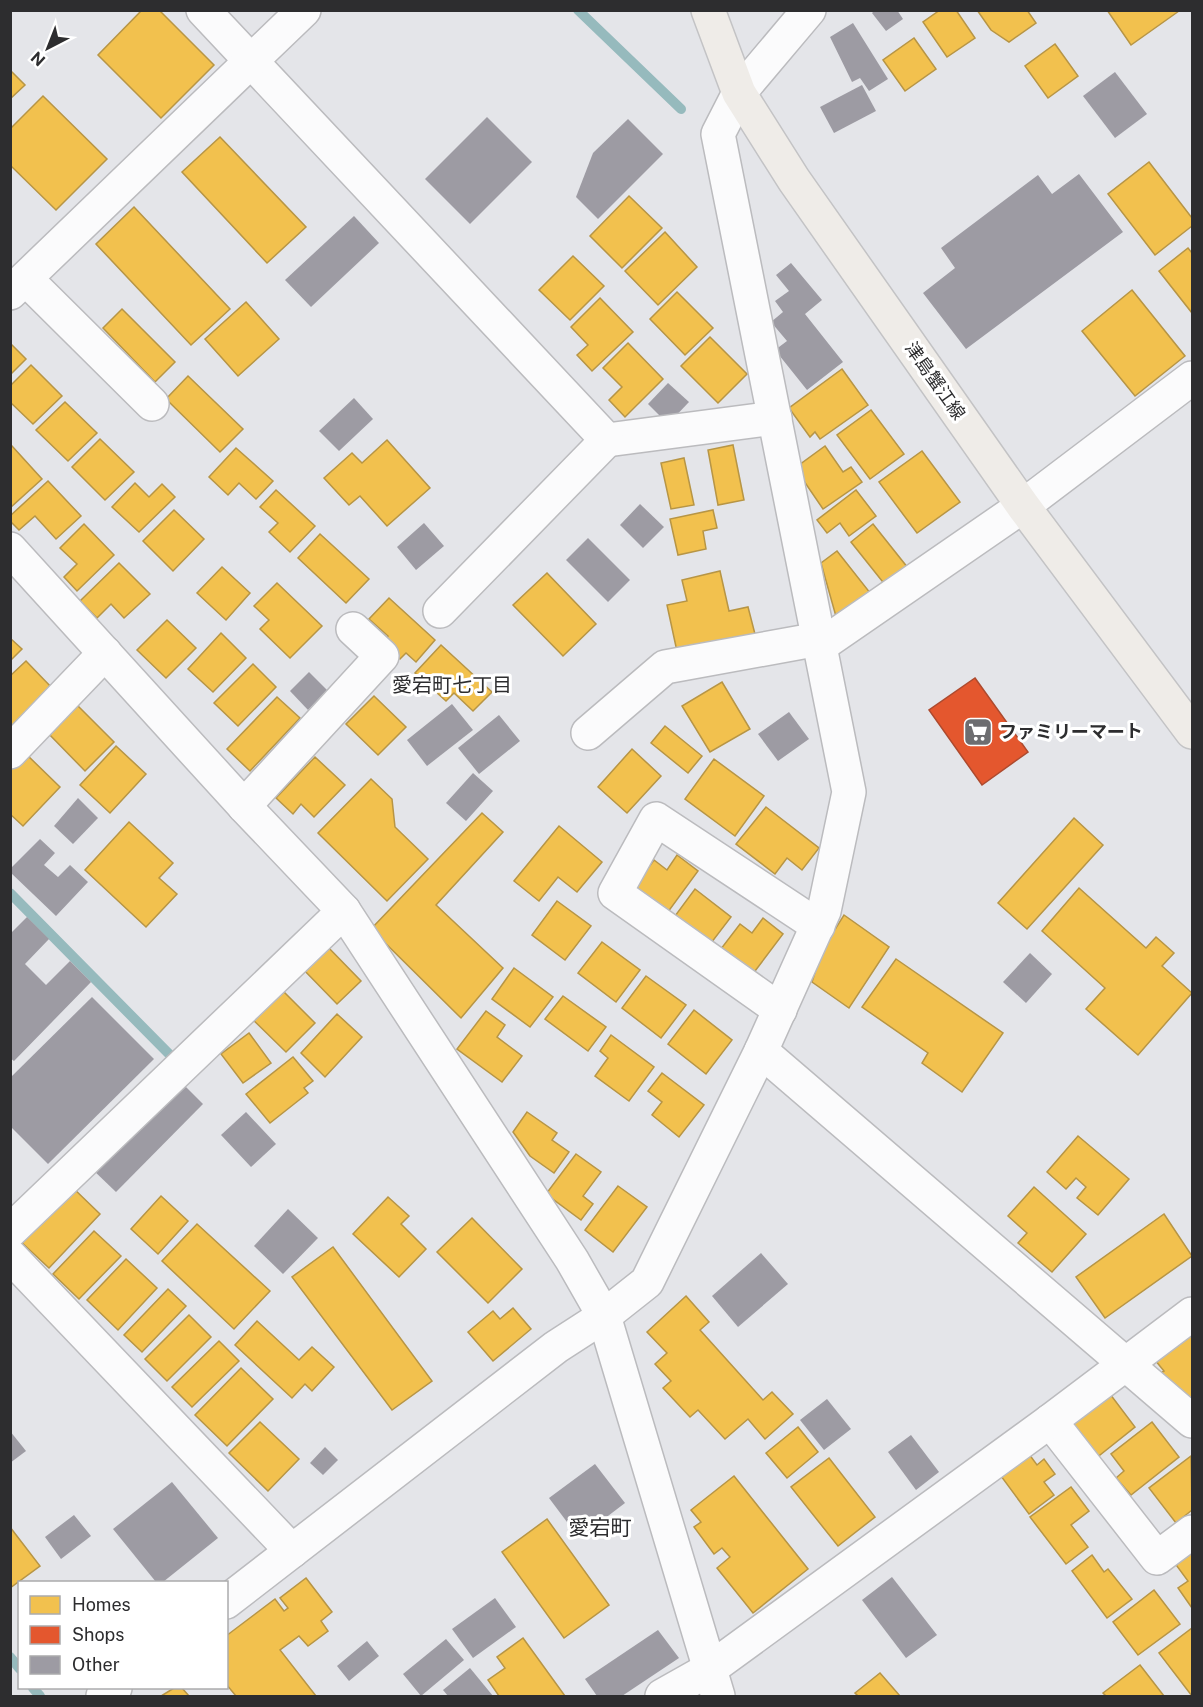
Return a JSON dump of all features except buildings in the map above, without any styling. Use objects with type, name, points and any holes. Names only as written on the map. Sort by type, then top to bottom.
[{"type":"main road","name":"津島蟹江線","points":[[708,10],[739,93],[794,180],[1023,506],[1192,732]]},
{"type":"street","points":[[203,10],[608,440]]},
{"type":"street","points":[[152,404],[18,286],[304,10]]},
{"type":"street","points":[[228,1600],[556,1347],[604,1316],[647,1282],[761,1051],[824,911],[849,792],[718,134],[739,93],[809,10]]},
{"type":"street","points":[[588,733],[664,667],[819,643],[1023,506],[1192,378]]},
{"type":"street","points":[[440,611],[608,440],[775,418]]},
{"type":"street","points":[[10,549],[244,806],[345,911],[572,1260],[604,1316],[714,1683]]},
{"type":"street","points":[[244,806],[382,656],[353,629]]},
{"type":"street","points":[[10,752],[105,652]]},
{"type":"street","points":[[780,1010],[615,893],[656,819],[818,926]]},
{"type":"street","points":[[10,1231],[345,911]]},
{"type":"street","points":[[761,1051],[1192,1421]]},
{"type":"street","points":[[10,1256],[292,1551]]},
{"type":"street","points":[[662,1696],[714,1683],[1050,1421],[1192,1314]]},
{"type":"street","points":[[1050,1421],[1157,1558],[1192,1532]]},
{"type":"waterway","points":[[578,10],[681,109]]},
{"type":"waterway","points":[[10,893],[174,1059]]},
{"type":"waterway","points":[[10,1657],[18,1667]]},
{"type":"waterway","points":[[34,1689],[40,1696]]},
{"type":"place","name":"ファミリーマート","points":[[978,732]]},
{"type":"district","name":"愛宕町七丁目","points":[[452,685]]},
{"type":"district","name":"愛宕町","points":[[600,1528]]}]
